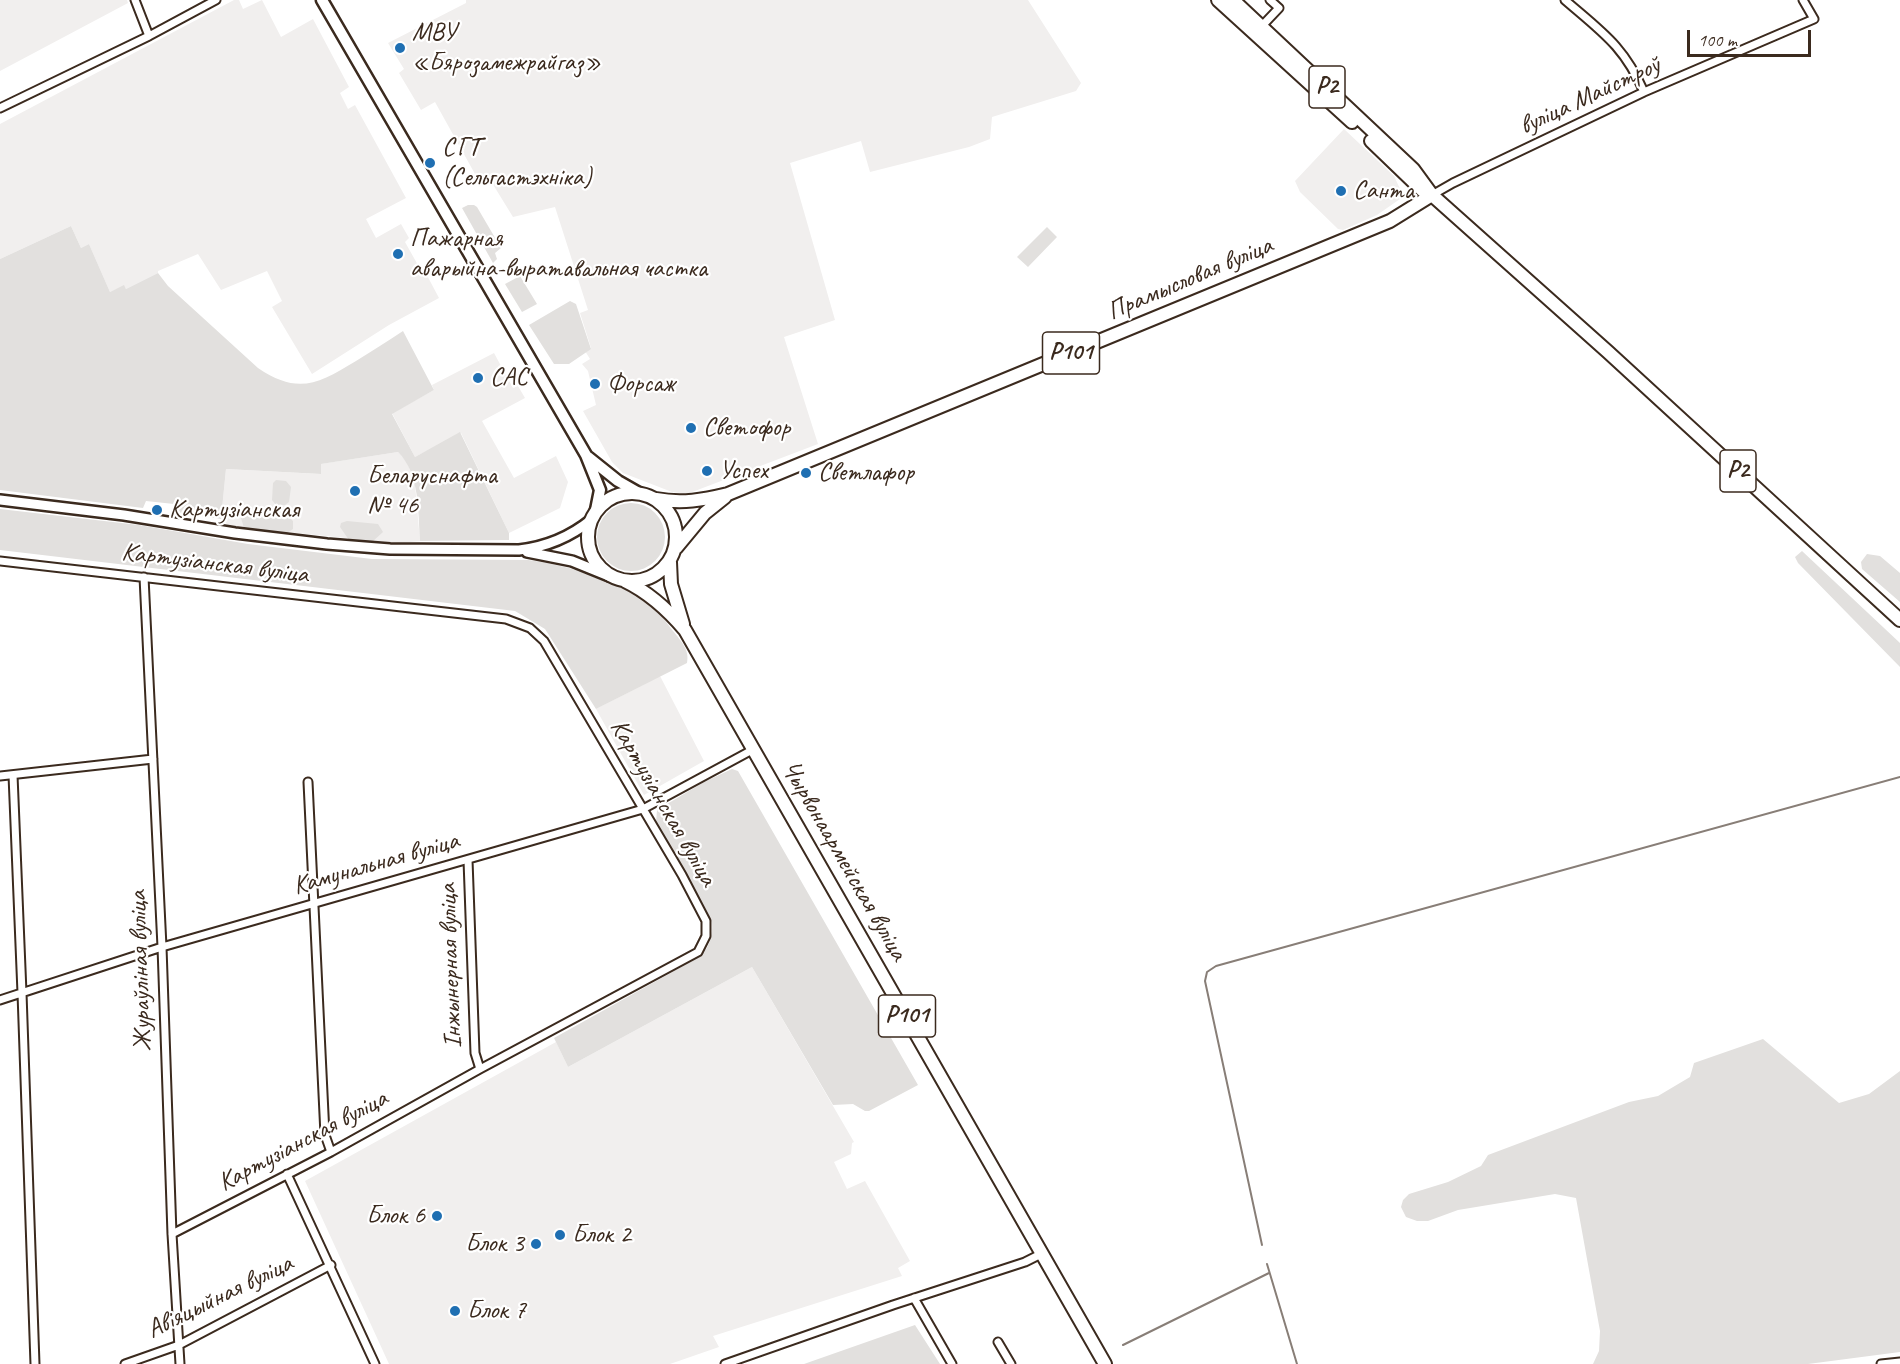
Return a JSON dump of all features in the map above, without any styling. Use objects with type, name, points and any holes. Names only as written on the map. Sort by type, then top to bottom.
[{"type":"main road","points":[[322,0],[586,455],[600,490],[588,536],[590,551],[597,565],[609,576]]},
{"type":"main road","name":"Р2","points":[[1218,0],[1257,30],[1413,169],[1432,195],[1608,352],[1900,620]]},
{"type":"main road","name":"Р2","points":[[1233,0],[1257,30],[1407,176],[1421,189],[1432,195]]},
{"type":"main road","points":[[1403,213],[1409,204],[1411,193],[1407,176]]},
{"type":"main road","name":"Прамысловая вуліца","points":[[656,499],[693,502],[728,494],[1201,300],[1403,213],[1432,195]]},
{"type":"main road","points":[[586,455],[618,481],[639,493]]},
{"type":"main road","points":[[594,515],[605,502],[615,496],[639,493]]},
{"type":"main road","name":"Р101","points":[[639,493],[656,499],[667,508],[674,520],[677,534],[676,548],[670,562]]},
{"type":"main road","name":"Прамысловая вуліца","points":[[676,548],[705,513],[728,494]]},
{"type":"main road","points":[[625,582],[650,578],[658,574],[670,562]]},
{"type":"main road","name":"Чырвонаармейская вуліца","points":[[670,562],[671,584],[685,630],[1105,1364]]},
{"type":"main road","name":"Р101","points":[[609,576],[625,582]]},
{"type":"main road","name":"Чырвонаармейская вуліца","points":[[625,582],[649,594],[685,630]]},
{"type":"street","points":[[135,0],[149,36]]},
{"type":"street","points":[[0,108],[149,36],[216,0]]},
{"type":"street","points":[[1257,30],[1279,8],[1270,0]]},
{"type":"street","points":[[1565,0],[1619,48],[1630,63],[1644,92]]},
{"type":"street","name":"вуліца Майстроў","points":[[1432,195],[1644,92],[1814,19],[1803,0]]},
{"type":"street","points":[[0,500],[124,515],[236,533],[390,549],[519,550],[535,548],[554,542],[581,528],[594,515]]},
{"type":"street","points":[[519,550],[572,561],[609,576]]},
{"type":"street","name":"Картузіанская вуліца","points":[[0,561],[506,619],[530,628],[544,641],[682,875],[706,921],[706,936],[698,952],[331,1152],[172,1234]]},
{"type":"street","name":"Жураўліная вуліца","points":[[144,577],[162,947],[172,1234],[180,1364]]},
{"type":"street","name":"Камунальная вуліца","points":[[0,1000],[162,947],[643,809],[754,748]]},
{"type":"street","points":[[0,776],[153,759]]},
{"type":"street","points":[[13,775],[35,1364]]},
{"type":"street","points":[[308,782],[325,1135],[331,1152]]},
{"type":"street","name":"Інжынерная вуліца","points":[[468,860],[475,1053],[480,1069]]},
{"type":"street","points":[[287,1174],[375,1364]]},
{"type":"street","points":[[725,1364],[1025,1262],[1041,1254]]},
{"type":"street","name":"Авіяцыйная вуліца","points":[[125,1364],[179,1345],[331,1265]]},
{"type":"street","points":[[914,1298],[952,1364]]},
{"type":"street","points":[[998,1342],[1011,1364]]},
{"type":"street","points":[[1881,1364],[1900,1362]]},
{"type":"shaded area","points":[[0,0],[127,0],[128,3],[0,71]]},
{"type":"shaded area","points":[[234,0],[239,0],[243,9],[262,0],[281,37],[313,19],[349,87],[340,93],[348,109],[355,105],[406,198],[366,219],[376,238],[401,224],[409,238],[405,242],[419,267],[422,266],[439,298],[389,325],[312,374],[272,307],[282,301],[267,271],[221,290],[198,254],[158,271],[126,289],[124,286],[110,292],[89,244],[81,248],[71,226],[0,259],[0,124]]},
{"type":"shaded area","points":[[466,0],[1028,0],[1081,83],[1076,91],[992,117],[990,139],[969,147],[870,172],[861,141],[790,163],[835,320],[784,337],[818,444],[687,494],[672,492],[623,473],[612,462],[583,411],[596,405],[588,371],[582,364],[590,359],[585,351],[591,348],[580,313],[588,310],[555,207],[513,217],[489,178],[480,183],[435,102],[421,110],[399,73],[404,69],[388,43],[466,3]]},
{"type":"shaded area","points":[[1344,129],[1394,176],[1401,191],[1400,199],[1377,215],[1343,230],[1338,229],[1300,192],[1295,181]]},
{"type":"shaded area","points":[[468,205],[477,207],[501,248],[495,253],[497,259],[493,263],[462,208]]},
{"type":"shaded area","points":[[71,226],[81,248],[89,244],[110,292],[124,285],[126,289],[158,273],[168,286],[258,368],[285,382],[308,383],[330,376],[403,331],[434,390],[392,414],[415,457],[460,432],[509,533],[509,540],[420,541],[414,482],[405,461],[398,452],[321,464],[321,474],[226,469],[221,519],[175,512],[174,504],[146,501],[143,508],[0,490],[0,259]]},
{"type":"shaded area","points":[[1047,227],[1057,237],[1028,267],[1017,257]]},
{"type":"shaded area","points":[[520,276],[537,304],[522,312],[505,284]]},
{"type":"shaded area","points":[[570,301],[576,304],[591,349],[569,364],[554,364],[529,325]]},
{"type":"shaded area","points":[[494,353],[513,388],[518,386],[525,398],[482,421],[514,478],[556,456],[568,482],[560,508],[509,533],[461,433],[415,457],[392,413],[434,390],[432,385]]},
{"type":"shaded area","points":[[398,452],[407,462],[415,484],[420,541],[398,543],[244,528],[228,525],[221,519],[226,469],[320,474],[320,464]]},
{"type":"shaded area","points":[[276,480],[286,481],[291,487],[289,502],[285,505],[276,505],[272,500],[273,483]]},
{"type":"shaded area","points":[[638,503],[650,509],[659,518],[665,530],[663,550],[655,561],[638,571],[624,571],[607,561],[599,550],[597,530],[607,513],[618,505]]},
{"type":"shaded area","points":[[0,509],[139,525],[248,544],[372,559],[528,560],[554,564],[614,583],[643,597],[682,642],[688,658],[687,663],[596,709],[545,629],[515,611],[0,550]]},
{"type":"shaded area","points":[[248,512],[286,515],[293,521],[293,529],[287,533],[244,528],[241,518]]},
{"type":"shaded area","points":[[347,521],[378,524],[383,532],[372,542],[349,540],[340,527],[341,523]]},
{"type":"shaded area","points":[[1802,551],[1900,643],[1900,667],[1798,563],[1795,557]]},
{"type":"shaded area","points":[[1867,554],[1880,556],[1900,573],[1900,602],[1862,569],[1861,562]]},
{"type":"shaded area","points":[[660,676],[704,761],[644,795],[596,709]]},
{"type":"shaded area","points":[[732,769],[738,771],[918,1085],[869,1111],[853,1104],[833,1105],[752,967],[568,1067],[554,1038],[701,956],[704,952],[709,944],[712,922],[658,828],[657,810],[704,782]]},
{"type":"shaded area","points":[[752,967],[854,1142],[851,1154],[834,1162],[847,1189],[865,1181],[910,1261],[898,1268],[902,1276],[713,1336],[719,1347],[670,1364],[389,1364],[305,1181],[556,1042],[568,1067]]},
{"type":"shaded area","points":[[1763,1039],[1839,1103],[1869,1094],[1900,1071],[1900,1352],[1808,1364],[1593,1364],[1599,1351],[1600,1331],[1576,1198],[1555,1194],[1458,1210],[1428,1221],[1417,1221],[1406,1217],[1401,1207],[1403,1200],[1409,1194],[1448,1182],[1481,1166],[1488,1155],[1629,1102],[1658,1096],[1690,1077],[1694,1063]]},
{"type":"shaded area","points":[[915,1325],[940,1364],[804,1364]]},
{"type":"waterway","points":[[1262,1245],[1205,981],[1207,972],[1216,966],[1900,777]]},
{"type":"waterway","points":[[1267,1264],[1297,1364]]},
{"type":"waterway","points":[[1123,1345],[1269,1273]]},
{"type":"place","name":"МВУ «Бярозамежрайгаз»","points":[[400,48]]},
{"type":"place","name":"СГТ (Сельгастэхніка)","points":[[430,163]]},
{"type":"place","name":"Санта","points":[[1341,191]]},
{"type":"place","name":"Пажарная аварыйна-выратавальная частка","points":[[398,254]]},
{"type":"place","name":"САС","points":[[478,378]]},
{"type":"place","name":"Форсаж","points":[[595,384]]},
{"type":"place","name":"Светофор","points":[[691,428]]},
{"type":"place","name":"Успех","points":[[707,471]]},
{"type":"place","name":"Светлафор","points":[[806,473]]},
{"type":"place","name":"Беларуснафта № 46","points":[[355,491]]},
{"type":"place","name":"Картузіанская","points":[[157,510]]},
{"type":"place","name":"Блок 6","points":[[437,1216]]},
{"type":"place","name":"Блок 2","points":[[560,1235]]},
{"type":"place","name":"Блок 3","points":[[536,1244]]},
{"type":"place","name":"Блок 7","points":[[455,1311]]}]
